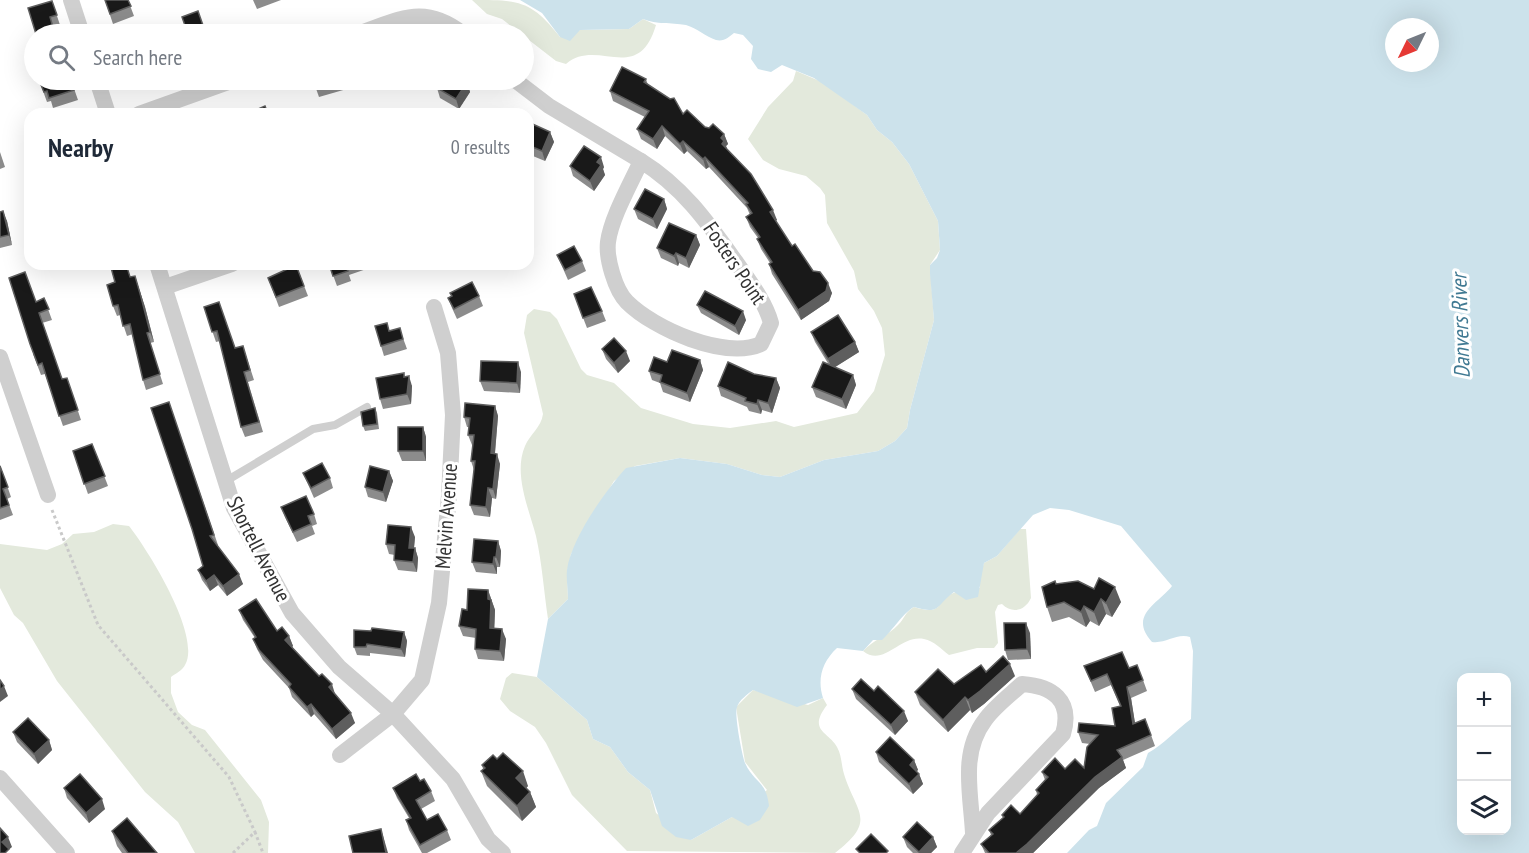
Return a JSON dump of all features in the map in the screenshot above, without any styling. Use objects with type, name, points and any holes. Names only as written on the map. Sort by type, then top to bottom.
[{"type":"street","points":[[71,0],[79,24]]},
{"type":"street","points":[[391,24],[422,15],[450,24]]},
{"type":"street","points":[[100,90],[106,108]]},
{"type":"street","points":[[156,108],[206,90]]},
{"type":"street","name":"Fosters Point","points":[[528,90],[549,106],[641,161],[679,189],[702,214],[768,312],[771,322],[761,344],[749,349],[728,349],[695,340],[648,318],[626,301],[609,259],[608,241],[641,161]]},
{"type":"street","name":"Shortell Avenue","points":[[160,270],[234,508],[292,613],[339,667],[393,714],[453,779],[488,838],[503,853]]},
{"type":"street","points":[[165,287],[215,270]]},
{"type":"street","name":"Melvin Avenue","points":[[340,755],[393,714],[422,680],[439,603],[449,496],[453,415],[448,353],[434,308]]},
{"type":"street","points":[[0,357],[48,495]]},
{"type":"street","points":[[962,853],[988,813],[1063,734],[1066,722],[1062,703],[1054,692],[1040,686],[1022,684],[985,719],[972,742],[969,768],[973,833]]},
{"type":"street","points":[[0,778],[67,853]]},
{"type":"lane","points":[[226,481],[313,429],[335,425],[367,407]]},
{"type":"path","points":[[48,495],[71,562],[98,625],[229,777],[263,853]]},
{"type":"path","points":[[233,853],[255,832]]},
{"type":"shaded area","points":[[472,0],[513,2],[523,5],[541,16],[560,37],[580,30],[629,29],[643,19],[656,25],[648,43],[639,53],[628,57],[591,55],[578,57],[566,64],[556,61],[534,44],[534,24],[508,24],[502,19],[487,14]]},
{"type":"shaded area","points":[[796,71],[822,82],[867,115],[877,130],[892,142],[909,164],[938,221],[940,250],[930,265],[934,320],[907,428],[895,441],[878,451],[824,460],[780,477],[762,475],[727,464],[680,458],[635,466],[614,481],[571,554],[567,572],[568,599],[548,619],[538,546],[521,480],[525,446],[543,414],[524,333],[527,315],[534,309],[550,312],[557,319],[581,369],[587,375],[614,383],[641,408],[693,424],[730,428],[776,421],[794,427],[857,413],[874,391],[885,355],[882,328],[874,311],[858,289],[854,271],[827,223],[825,195],[806,176],[779,169],[763,160],[748,139],[768,107],[793,81]]},
{"type":"shaded area","points":[[113,524],[129,526],[160,573],[180,615],[186,634],[188,652],[184,667],[171,677],[171,693],[178,712],[192,725],[205,730],[261,800],[269,822],[268,853],[195,853],[178,822],[145,792],[57,681],[23,623],[14,615],[0,588],[0,544],[47,550],[62,544],[73,534],[94,532]]},
{"type":"shaded area","points":[[1020,529],[1026,529],[1031,598],[1025,606],[1018,610],[1010,609],[1002,604],[998,605],[995,612],[998,643],[994,648],[977,648],[949,655],[931,642],[915,639],[878,656],[863,651],[894,629],[914,607],[924,610],[935,609],[949,595],[980,588],[979,578],[984,563],[997,556]]},
{"type":"shaded area","points":[[512,673],[537,677],[587,720],[593,739],[610,747],[628,772],[650,790],[656,813],[691,840],[732,817],[767,790],[745,762],[736,707],[753,690],[808,705],[823,698],[827,705],[821,714],[819,726],[837,747],[840,754],[844,774],[858,807],[860,824],[848,842],[835,853],[627,851],[572,795],[546,743],[535,727],[510,711],[500,699],[506,678]]},
{"type":"water","name":"Danvers River","points":[[520,0],[1529,0],[1529,853],[1067,853],[1089,830],[1097,826],[1106,803],[1143,767],[1148,753],[1191,719],[1193,651],[1190,637],[1180,636],[1162,642],[1152,642],[1145,633],[1144,617],[1172,586],[1121,526],[1069,510],[1050,508],[1033,515],[997,556],[984,563],[978,597],[966,600],[954,592],[937,608],[929,610],[914,607],[910,609],[882,640],[873,640],[863,651],[837,648],[822,671],[823,698],[797,707],[753,690],[738,704],[736,711],[745,763],[765,791],[769,806],[760,820],[748,826],[732,817],[691,840],[676,837],[662,826],[650,790],[628,772],[610,747],[593,739],[587,720],[537,677],[548,619],[568,599],[567,570],[575,544],[599,502],[626,468],[680,458],[727,464],[762,475],[780,477],[824,460],[878,451],[895,441],[907,428],[934,320],[930,265],[937,258],[940,250],[938,221],[909,164],[892,142],[877,130],[867,115],[814,78],[782,65],[771,72],[758,69],[751,59],[753,46],[743,35],[734,33],[724,40],[716,40],[686,25],[643,19],[629,29],[580,30],[570,41],[560,37],[542,13]]},
{"type":"building","points":[[105,0],[128,0],[131,6],[110,14]]},
{"type":"building","points":[[52,1],[57,15],[50,17],[52,24],[33,24],[28,8]]},
{"type":"building","points":[[198,11],[203,24],[184,24],[182,17]]},
{"type":"building","points":[[622,67],[646,79],[644,82],[670,99],[674,98],[683,114],[687,110],[705,127],[709,128],[713,124],[724,134],[721,138],[724,141],[722,144],[751,174],[773,210],[770,212],[792,246],[795,244],[813,271],[820,272],[828,283],[826,291],[798,310],[769,264],[772,262],[757,239],[760,237],[746,217],[752,213],[746,204],[748,203],[705,157],[703,159],[683,141],[680,144],[662,126],[653,139],[637,129],[649,111],[610,91]]},
{"type":"building","points":[[43,90],[74,90],[49,98],[47,91]]},
{"type":"building","points":[[440,90],[462,90],[456,99]]},
{"type":"building","points":[[534,125],[550,132],[542,151],[534,148]]},
{"type":"building","points":[[584,146],[601,157],[597,162],[601,165],[590,181],[570,166]]},
{"type":"building","points":[[645,189],[664,199],[653,219],[634,209]]},
{"type":"building","points":[[3,211],[9,235],[0,237],[0,212]]},
{"type":"building","points":[[669,223],[696,235],[686,258],[676,253],[674,256],[657,248]]},
{"type":"building","points":[[574,246],[582,261],[565,270],[557,255]]},
{"type":"building","points":[[112,270],[128,270],[130,277],[135,276],[150,332],[147,333],[160,374],[143,380],[130,324],[123,326],[118,305],[113,306],[107,285],[115,282]]},
{"type":"building","points":[[285,270],[298,270],[304,286],[276,297],[268,278]]},
{"type":"building","points":[[331,270],[348,270],[348,271],[333,276]]},
{"type":"building","points":[[25,272],[36,302],[44,298],[49,309],[39,313],[62,379],[67,378],[78,410],[59,416],[42,363],[38,365],[30,344],[9,278]]},
{"type":"building","points":[[472,282],[479,296],[454,309],[448,298],[452,296],[450,293]]},
{"type":"building","points":[[591,287],[602,311],[583,318],[574,294]]},
{"type":"building","points":[[705,291],[743,311],[735,326],[697,305]]},
{"type":"building","points":[[219,302],[235,348],[243,346],[250,370],[244,372],[259,422],[241,427],[217,331],[212,332],[204,307]]},
{"type":"building","points":[[838,315],[855,342],[828,359],[811,332]]},
{"type":"building","points":[[387,323],[389,331],[400,328],[403,339],[381,346],[375,326]]},
{"type":"building","points":[[614,338],[626,351],[614,363],[602,349]]},
{"type":"building","points":[[672,350],[700,360],[687,393],[660,382],[662,375],[649,371],[654,357],[667,362]]},
{"type":"building","points":[[481,361],[518,362],[517,383],[480,381]]},
{"type":"building","points":[[728,362],[754,374],[776,378],[768,403],[758,400],[757,404],[745,401],[746,398],[718,386]]},
{"type":"building","points":[[823,362],[853,375],[842,399],[812,387]]},
{"type":"building","points":[[404,373],[404,377],[409,376],[407,394],[380,399],[376,378]]},
{"type":"building","points":[[169,402],[214,535],[210,536],[239,574],[223,586],[214,575],[206,581],[198,570],[203,566],[151,408]]},
{"type":"building","points":[[465,403],[495,406],[491,453],[497,454],[493,489],[488,488],[486,507],[470,505],[475,461],[471,461],[474,435],[468,435],[470,418],[464,417]]},
{"type":"building","points":[[375,408],[377,424],[363,426],[361,412]]},
{"type":"building","points":[[398,427],[423,427],[423,451],[398,451]]},
{"type":"building","points":[[92,444],[105,476],[84,484],[73,451]]},
{"type":"building","points":[[322,463],[330,478],[311,488],[303,473]]},
{"type":"building","points":[[0,466],[8,487],[3,489],[9,505],[0,508]]},
{"type":"building","points":[[370,466],[389,471],[383,492],[365,487]]},
{"type":"building","points":[[306,496],[314,514],[308,516],[311,524],[293,532],[281,507]]},
{"type":"building","points":[[388,525],[411,527],[409,548],[415,548],[413,562],[394,560],[395,545],[386,544]]},
{"type":"building","points":[[474,539],[498,541],[493,564],[472,562]]},
{"type":"building","points":[[1099,578],[1115,587],[1106,603],[1101,599],[1094,612],[1084,606],[1081,612],[1064,602],[1047,607],[1042,587],[1055,581],[1056,584],[1078,581],[1094,589]]},
{"type":"building","points":[[468,589],[488,590],[488,599],[491,600],[490,628],[502,629],[500,651],[475,649],[476,629],[459,626],[462,609],[467,610]]},
{"type":"building","points":[[256,599],[277,631],[282,627],[289,636],[285,640],[319,676],[322,674],[332,684],[329,687],[351,713],[332,729],[311,704],[307,707],[289,687],[291,684],[259,650],[253,639],[256,637],[239,610]]},
{"type":"building","points":[[1004,623],[1026,623],[1027,649],[1005,650]]},
{"type":"building","points":[[372,628],[404,632],[401,649],[367,644],[366,647],[354,647],[354,630],[371,631]]},
{"type":"building","points":[[1122,652],[1129,668],[1137,665],[1143,680],[1127,687],[1133,724],[1145,719],[1151,735],[1117,750],[1122,757],[1095,777],[1016,853],[989,853],[981,844],[993,834],[989,830],[1004,817],[1002,815],[1011,805],[1020,814],[1039,793],[1036,790],[1048,777],[1042,772],[1055,758],[1065,769],[1075,759],[1084,768],[1087,747],[1098,735],[1078,732],[1079,723],[1115,726],[1112,708],[1121,706],[1107,674],[1091,681],[1084,666]]},
{"type":"building","points":[[1003,656],[1010,664],[968,700],[965,697],[943,720],[915,692],[938,669],[954,684],[981,665],[986,672]]},
{"type":"building","points":[[861,679],[874,691],[878,686],[904,711],[891,725],[852,689]]},
{"type":"building","points":[[28,718],[49,740],[34,754],[13,732]]},
{"type":"building","points":[[890,737],[914,760],[910,765],[919,774],[909,784],[876,752]]},
{"type":"building","points":[[503,753],[523,771],[516,778],[530,792],[517,806],[481,771],[485,768],[482,765],[493,755],[497,759]]},
{"type":"building","points":[[80,774],[102,799],[86,813],[64,788]]},
{"type":"building","points":[[416,774],[420,781],[424,779],[431,791],[416,800],[427,820],[438,814],[447,830],[420,845],[406,820],[411,818],[393,788]]},
{"type":"building","points":[[127,818],[157,853],[128,853],[112,831]]},
{"type":"building","points":[[917,822],[933,837],[919,852],[903,837]]},
{"type":"building","points":[[0,828],[8,837],[2,842],[9,849],[5,853],[0,853]]},
{"type":"building","points":[[381,829],[386,853],[353,853],[349,836]]},
{"type":"building","points":[[871,834],[888,851],[886,853],[860,853],[856,849]]}]
